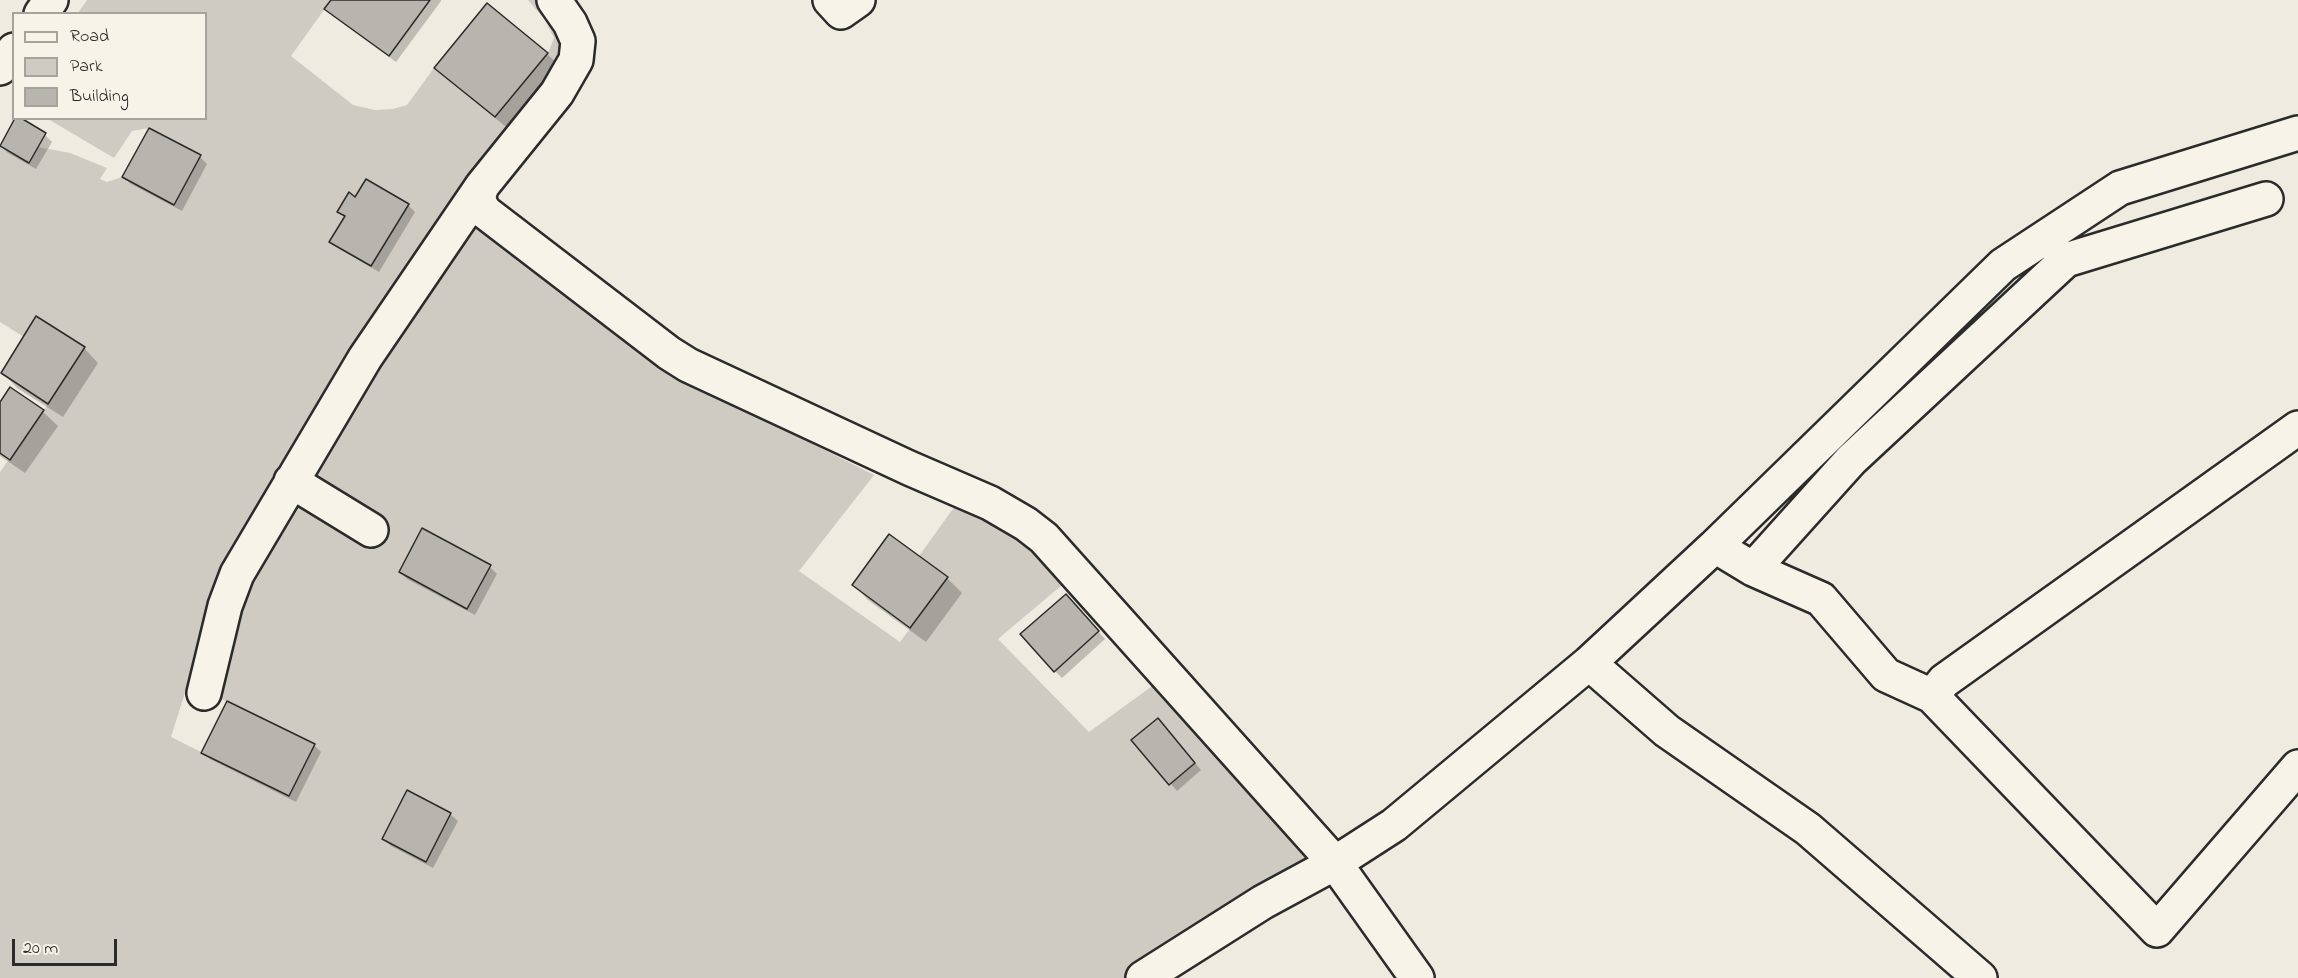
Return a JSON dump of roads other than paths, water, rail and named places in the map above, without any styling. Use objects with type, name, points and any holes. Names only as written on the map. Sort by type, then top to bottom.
[{"type":"street","points":[[204,693],[225,606],[237,574],[291,481],[365,358],[482,186],[557,93],[576,60],[578,41],[570,23],[554,0]]},
{"type":"street","points":[[830,0],[841,12],[858,0]]},
{"type":"street","points":[[0,68],[12,53]]},
{"type":"street","points":[[1143,978],[1263,902],[1335,863],[1394,825],[1589,663],[1715,546],[2003,265],[2120,188],[2298,133]]},
{"type":"street","points":[[482,186],[480,204],[485,212],[679,359],[909,468],[990,503],[1026,524],[1044,538],[1335,863],[1417,978]]},
{"type":"street","points":[[1753,569],[1851,460],[2066,260],[2266,199]]},
{"type":"street","points":[[1932,696],[1944,681],[2298,428]]},
{"type":"street","points":[[291,481],[371,530]]},
{"type":"street","points":[[1715,546],[1753,569],[1821,599],[1886,675],[1932,696],[2157,930],[2298,767]]},
{"type":"street","points":[[1589,663],[1667,731],[1808,829],[1980,978]]}]
